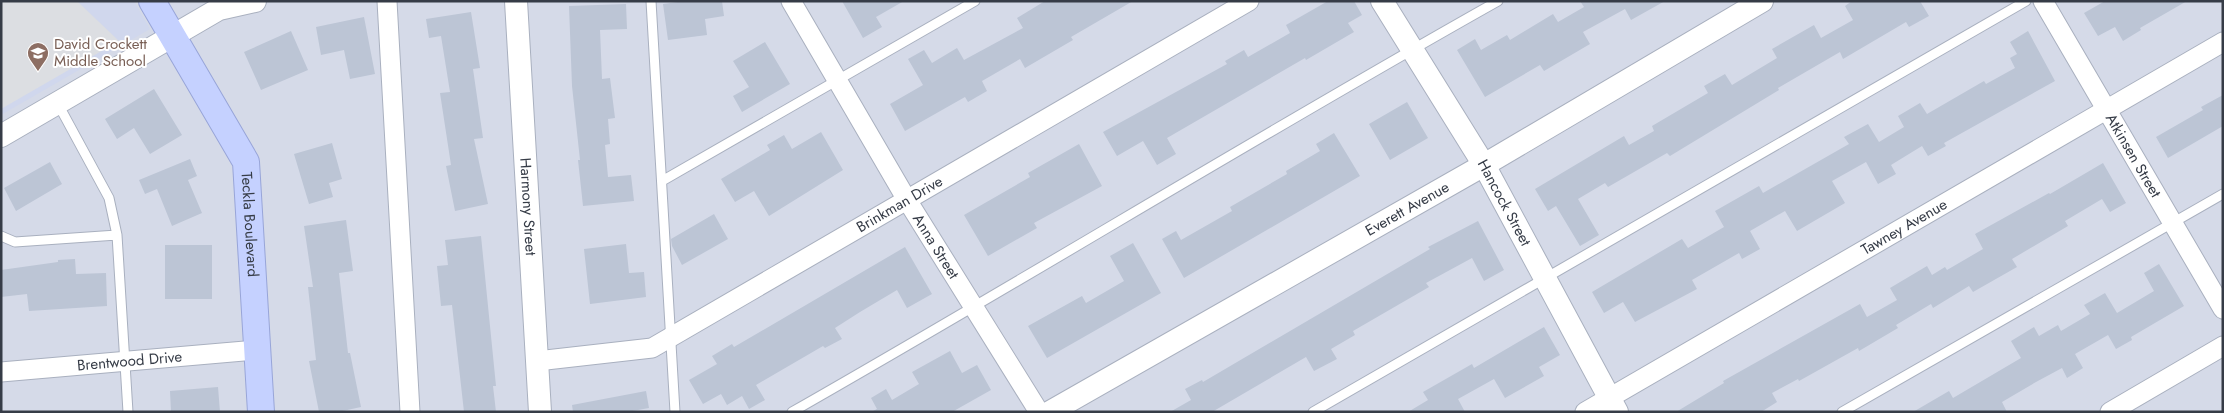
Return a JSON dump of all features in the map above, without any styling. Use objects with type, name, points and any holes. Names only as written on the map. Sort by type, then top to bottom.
[{"type":"main road","name":"Teckla Boulevard","points":[[152,1],[246,162],[261,412]]},
{"type":"street","points":[[1,136],[219,9],[255,1]]},
{"type":"street","points":[[387,1],[410,412]]},
{"type":"street","name":"Harmony Street","points":[[516,1],[540,412]]},
{"type":"street","name":"Anna Street","points":[[791,1],[907,200],[1040,412]]},
{"type":"street","name":"Brinkman Drive","points":[[536,361],[652,348],[1249,1]]},
{"type":"street","name":"Hancock Street","points":[[1382,1],[1484,165],[1613,405]]},
{"type":"street","name":"Everett Avenue","points":[[1050,412],[1484,165],[1762,1]]},
{"type":"street","name":"Atkinsen Street","points":[[2043,1],[2223,309]]},
{"type":"street","name":"Tawney Avenue","points":[[1585,412],[1613,405],[2105,110],[2223,42]]},
{"type":"street","points":[[2110,412],[2223,346]]},
{"type":"street","name":"Brentwood Drive","points":[[1,372],[257,350]]},
{"type":"lane","points":[[651,1],[675,412]]},
{"type":"lane","points":[[662,181],[975,1]]},
{"type":"lane","points":[[792,412],[975,308],[1498,1]]},
{"type":"lane","points":[[1313,412],[2026,1]]},
{"type":"lane","points":[[58,103],[110,198],[117,235],[128,412]]},
{"type":"lane","points":[[1842,412],[2223,194]]},
{"type":"lane","points":[[1,236],[15,242],[117,235]]},
{"type":"shaded area","points":[[1,1],[2223,1],[2223,412],[1,412]]},
{"type":"shaded area","name":"David Crockett Middle School","points":[[1,1],[134,1],[150,29],[1,115]]},
{"type":"shaded area","name":"David Crockett Middle School","points":[[77,1],[119,41],[1,109],[1,2]]},
{"type":"building","points":[[685,1],[722,1],[724,16],[705,19],[707,35],[668,40],[663,4]]},
{"type":"building","points":[[842,1],[904,1],[876,17],[882,27],[863,38]]},
{"type":"building","points":[[1045,1],[1133,1],[1071,37],[1073,40],[1025,68],[1020,59],[982,81],[987,91],[968,102],[965,97],[905,131],[890,104],[923,85],[908,59],[924,50],[932,63],[957,48],[964,60],[1023,28],[1017,18]]},
{"type":"building","points":[[1328,1],[1354,1],[1362,15],[1348,23],[1354,32],[1306,60],[1305,58],[1167,138],[1176,154],[1157,165],[1143,141],[1117,156],[1103,132],[1227,64],[1225,61],[1244,50],[1248,57],[1290,33],[1286,25]]},
{"type":"building","points":[[1580,1],[1665,1],[1631,20],[1625,9],[1583,32],[1590,44],[1544,71],[1540,65],[1485,97],[1457,50],[1475,39],[1481,50],[1507,35],[1510,40],[1553,14],[1558,22],[1584,7]]},
{"type":"building","points":[[1852,1],[1920,1],[1929,16],[1909,27],[1906,22],[1843,59],[1840,52],[1778,88],[1779,90],[1670,156],[1667,153],[1608,187],[1605,183],[1578,199],[1599,235],[1580,246],[1556,206],[1548,211],[1535,189],[1624,136],[1629,145],[1654,131],[1652,126],[1708,93],[1704,86],[1725,74],[1732,85],[1777,58],[1772,49],[1814,25],[1821,38],[1853,20],[1845,6]]},
{"type":"building","points":[[2105,1],[2187,1],[2140,28],[2141,30],[2123,41],[2115,27],[2098,36],[2084,13]]},
{"type":"building","points":[[626,4],[627,29],[600,30],[602,79],[610,78],[615,118],[608,119],[610,144],[605,145],[608,177],[631,175],[634,201],[583,206],[572,86],[569,6]]},
{"type":"building","points":[[471,12],[480,68],[473,69],[483,138],[474,139],[488,204],[455,211],[446,166],[451,165],[440,93],[450,92],[441,36],[429,38],[426,19]]},
{"type":"building","points":[[364,17],[375,74],[350,79],[344,50],[321,55],[316,27]]},
{"type":"building","points":[[291,31],[308,70],[261,90],[244,52]]},
{"type":"building","points":[[2028,31],[2055,81],[1944,143],[1946,146],[1928,156],[1922,146],[1891,165],[1896,174],[1878,184],[1866,162],[1832,181],[1845,203],[1797,231],[1785,211],[1750,231],[1760,249],[1742,259],[1739,253],[1692,280],[1697,289],[1635,322],[1623,302],[1604,313],[1592,292],[1682,239],[1688,248],[1724,227],[1715,211],[1759,186],[1763,193],[1849,144],[1844,137],[1868,124],[1879,142],[1904,127],[1898,116],[1920,103],[1927,114],[1984,81],[1986,84],[2015,68],[2010,58],[2017,54],[2010,42]]},
{"type":"building","points":[[765,42],[790,84],[742,112],[733,96],[749,87],[733,61]]},
{"type":"building","points":[[154,89],[182,135],[150,154],[134,128],[117,139],[105,119]]},
{"type":"building","points":[[2223,95],[2223,126],[2168,158],[2156,137],[2203,110],[2201,107]]},
{"type":"building","points":[[1407,102],[1428,138],[1390,160],[1369,124]]},
{"type":"building","points":[[821,132],[843,170],[769,216],[754,191],[735,202],[721,179],[770,150],[767,145],[784,135],[792,149]]},
{"type":"building","points":[[1334,133],[1360,176],[1184,278],[1162,239],[1176,231],[1181,240],[1232,211],[1230,207],[1287,174],[1286,171],[1320,151],[1316,144]]},
{"type":"building","points":[[332,143],[342,179],[329,183],[333,197],[309,204],[294,154]]},
{"type":"building","points":[[1079,144],[1102,186],[1034,223],[1037,228],[988,256],[964,215],[1030,177],[1028,173]]},
{"type":"building","points":[[190,159],[197,176],[188,180],[202,213],[172,226],[157,189],[145,194],[139,180]]},
{"type":"building","points":[[50,162],[62,184],[16,211],[4,188]]},
{"type":"building","points":[[2103,163],[2126,203],[2110,212],[2102,199],[2065,221],[2068,226],[2012,259],[2017,267],[1973,292],[1969,286],[1933,308],[1931,304],[1896,325],[1898,328],[1859,351],[1858,348],[1799,381],[1798,379],[1772,393],[1777,402],[1761,412],[1676,412],[1724,383],[1723,381],[1860,304],[1867,317],[1897,300],[1890,288],[1927,266],[1932,275],[1945,267],[1947,270],[1983,249],[1975,234]]},
{"type":"building","points":[[714,214],[728,239],[682,265],[672,246],[671,239]]},
{"type":"building","points":[[346,220],[353,271],[339,273],[348,353],[350,353],[361,407],[338,412],[319,412],[309,361],[316,360],[308,287],[313,287],[304,226]]},
{"type":"building","points":[[1478,221],[1504,270],[1484,281],[1472,258],[1426,283],[1429,287],[1353,331],[1355,335],[1331,349],[1337,359],[1314,371],[1306,357],[1212,412],[1170,412],[1191,400],[1185,389],[1202,380],[1203,382],[1430,249],[1428,247]]},
{"type":"building","points":[[481,236],[496,386],[493,386],[496,412],[464,412],[452,305],[441,306],[437,266],[448,265],[445,240]]},
{"type":"building","points":[[1133,243],[1161,293],[1047,358],[1028,326],[1082,296],[1086,303],[1124,281],[1110,256]]},
{"type":"building","points":[[626,244],[629,273],[644,272],[646,297],[590,304],[584,249]]},
{"type":"building","points":[[165,245],[212,245],[212,299],[165,299]]},
{"type":"building","points":[[905,247],[932,294],[907,308],[897,290],[860,312],[835,328],[842,339],[825,348],[823,346],[756,385],[765,400],[749,409],[742,396],[727,405],[721,394],[703,404],[689,380],[717,364],[712,356],[732,344],[734,347]]},
{"type":"building","points":[[75,259],[76,274],[106,273],[107,306],[29,311],[27,294],[1,297],[1,270],[58,262],[58,260]]},
{"type":"building","points":[[2159,264],[2184,306],[2131,337],[2132,340],[2116,349],[2108,335],[2075,354],[2083,368],[2067,378],[2062,368],[2036,382],[2002,402],[2007,412],[1913,412],[1949,391],[1953,398],[2021,358],[2011,341],[2034,327],[2039,336],[2058,325],[2061,331],[2090,314],[2084,305],[2105,293],[2117,313],[2154,291],[2144,273]]},
{"type":"building","points":[[1544,327],[1560,355],[1539,367],[1544,376],[1505,398],[1494,379],[1458,399],[1465,412],[1408,412],[1428,400],[1423,392],[1472,364],[1474,368]]},
{"type":"building","points":[[950,351],[962,373],[977,365],[991,390],[952,412],[871,412],[877,409],[871,398],[886,389],[892,400],[919,384],[912,372]]},
{"type":"building","points":[[218,387],[220,412],[171,412],[170,391]]},
{"type":"building","points":[[646,391],[649,408],[627,412],[573,412],[572,405]]},
{"type":"place","name":"David Crockett Middle School","points":[[38,72]]}]
